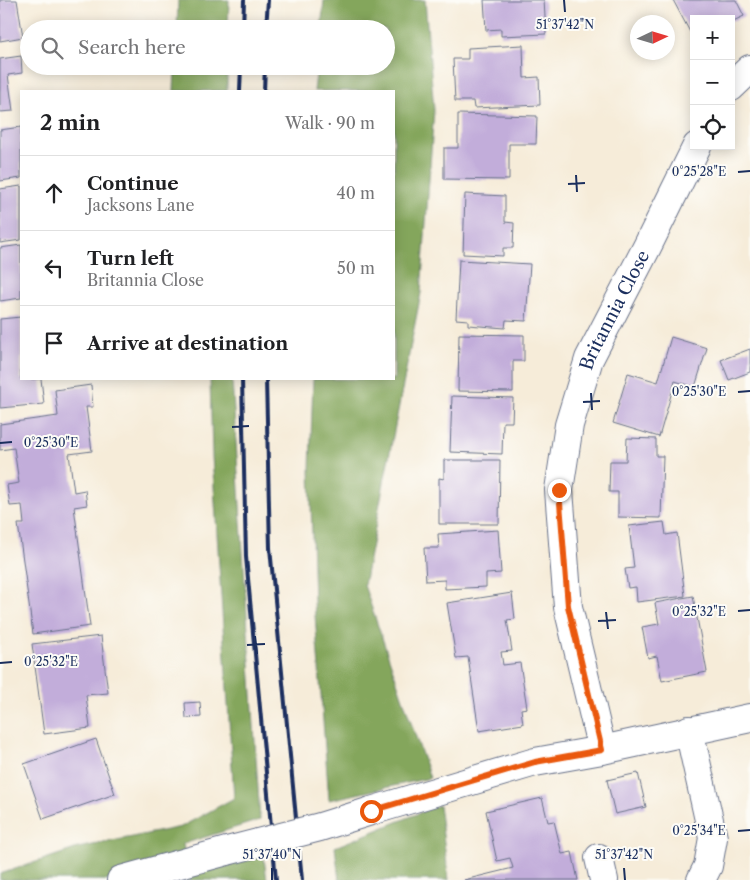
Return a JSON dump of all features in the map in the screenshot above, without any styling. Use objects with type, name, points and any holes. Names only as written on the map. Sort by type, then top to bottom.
[{"type":"street","points":[[735,83],[750,69]]},
{"type":"street","name":"Britannia Close","points":[[602,750],[568,606],[559,490],[569,425],[589,359],[648,247],[695,150]]},
{"type":"street","points":[[121,880],[320,827],[535,762],[602,750],[750,718]]},
{"type":"street","points":[[689,730],[713,838],[708,866],[701,880]]},
{"type":"green space","points":[[178,0],[229,0],[228,20],[177,20]]},
{"type":"green space","points":[[324,0],[425,0],[434,110],[421,293],[364,585],[430,778],[329,800],[314,602],[310,469],[313,380],[395,380],[395,90],[314,90],[316,75],[395,75],[395,20],[322,20]]},
{"type":"green space","points":[[175,75],[227,75],[227,90],[174,90]]},
{"type":"green space","points":[[210,380],[232,380],[260,820],[183,844],[188,870],[263,851],[267,880],[0,880],[0,874],[78,848],[181,827],[234,798],[212,456]]},
{"type":"green space","points":[[439,805],[449,880],[339,880],[335,847]]},
{"type":"building","points":[[0,0],[17,0],[20,20],[20,38],[0,41]]},
{"type":"building","points":[[484,0],[544,0],[546,34],[501,36],[501,29],[486,30]]},
{"type":"building","points":[[673,0],[736,0],[744,16],[735,20],[735,15],[690,15],[690,32]]},
{"type":"building","points":[[523,45],[524,78],[539,77],[540,105],[474,108],[473,101],[455,101],[453,59],[468,59],[468,48]]},
{"type":"building","points":[[20,56],[20,73],[8,75],[13,111],[0,112],[0,59]]},
{"type":"building","points":[[458,114],[537,116],[536,144],[509,144],[509,180],[444,179],[444,148],[458,148]]},
{"type":"building","points":[[20,127],[20,178],[0,181],[0,130]]},
{"type":"building","points":[[20,186],[20,240],[0,243],[0,189]]},
{"type":"building","points":[[465,194],[505,196],[505,222],[514,223],[513,248],[503,248],[503,256],[463,254]]},
{"type":"building","points":[[20,245],[20,298],[0,301],[0,248]]},
{"type":"building","points":[[459,260],[530,264],[526,321],[506,320],[505,328],[468,325],[468,320],[456,319]]},
{"type":"building","points":[[20,317],[20,380],[41,380],[44,404],[0,408],[0,319]]},
{"type":"building","points":[[459,334],[524,335],[524,361],[513,361],[513,392],[458,391]]},
{"type":"building","points":[[671,337],[707,348],[695,387],[675,381],[659,437],[613,423],[628,373],[658,382]]},
{"type":"building","points":[[750,349],[750,372],[729,380],[721,360]]},
{"type":"building","points":[[91,385],[93,407],[86,407],[92,451],[69,454],[74,492],[85,490],[87,505],[74,507],[90,626],[33,634],[18,524],[24,524],[22,505],[10,506],[7,485],[19,483],[14,448],[0,450],[0,424],[58,416],[55,390]]},
{"type":"building","points":[[452,396],[513,398],[512,422],[503,422],[502,454],[450,452]]},
{"type":"building","points":[[627,438],[656,439],[656,456],[663,456],[661,518],[618,517],[618,492],[609,492],[610,461],[626,461]]},
{"type":"building","points":[[444,460],[500,460],[499,524],[439,524],[439,478],[444,479]]},
{"type":"building","points":[[664,522],[666,535],[677,533],[685,596],[637,602],[636,587],[628,588],[625,569],[634,568],[629,526]]},
{"type":"building","points":[[498,530],[501,573],[486,574],[486,587],[445,589],[445,580],[426,581],[424,548],[439,548],[438,534]]},
{"type":"building","points":[[512,593],[515,619],[507,620],[512,651],[501,652],[503,665],[520,663],[527,708],[521,709],[523,724],[479,731],[468,657],[456,658],[447,603]]},
{"type":"building","points":[[693,596],[707,672],[662,681],[657,656],[648,658],[642,627],[659,624],[655,603]]},
{"type":"building","points":[[101,636],[108,693],[86,695],[90,728],[44,734],[32,644]]},
{"type":"building","points":[[200,702],[201,717],[186,718],[185,703]]},
{"type":"building","points":[[96,739],[115,794],[43,819],[24,764]]},
{"type":"building","points":[[638,773],[646,807],[615,814],[607,780]]},
{"type":"building","points":[[542,798],[548,822],[554,821],[562,854],[572,852],[578,880],[464,880],[513,868],[510,858],[497,861],[486,811]]},
{"type":"railway","points":[[243,20],[244,0]]},
{"type":"railway","points":[[267,20],[268,0]]},
{"type":"railway","points":[[240,90],[241,75]]},
{"type":"railway","points":[[264,90],[265,75]]},
{"type":"railway","points":[[242,380],[246,557],[276,880]]},
{"type":"railway","points":[[266,380],[270,548],[302,880]]},
{"type":"route","points":[[371,811],[535,762],[602,750],[568,606],[559,490]]}]
